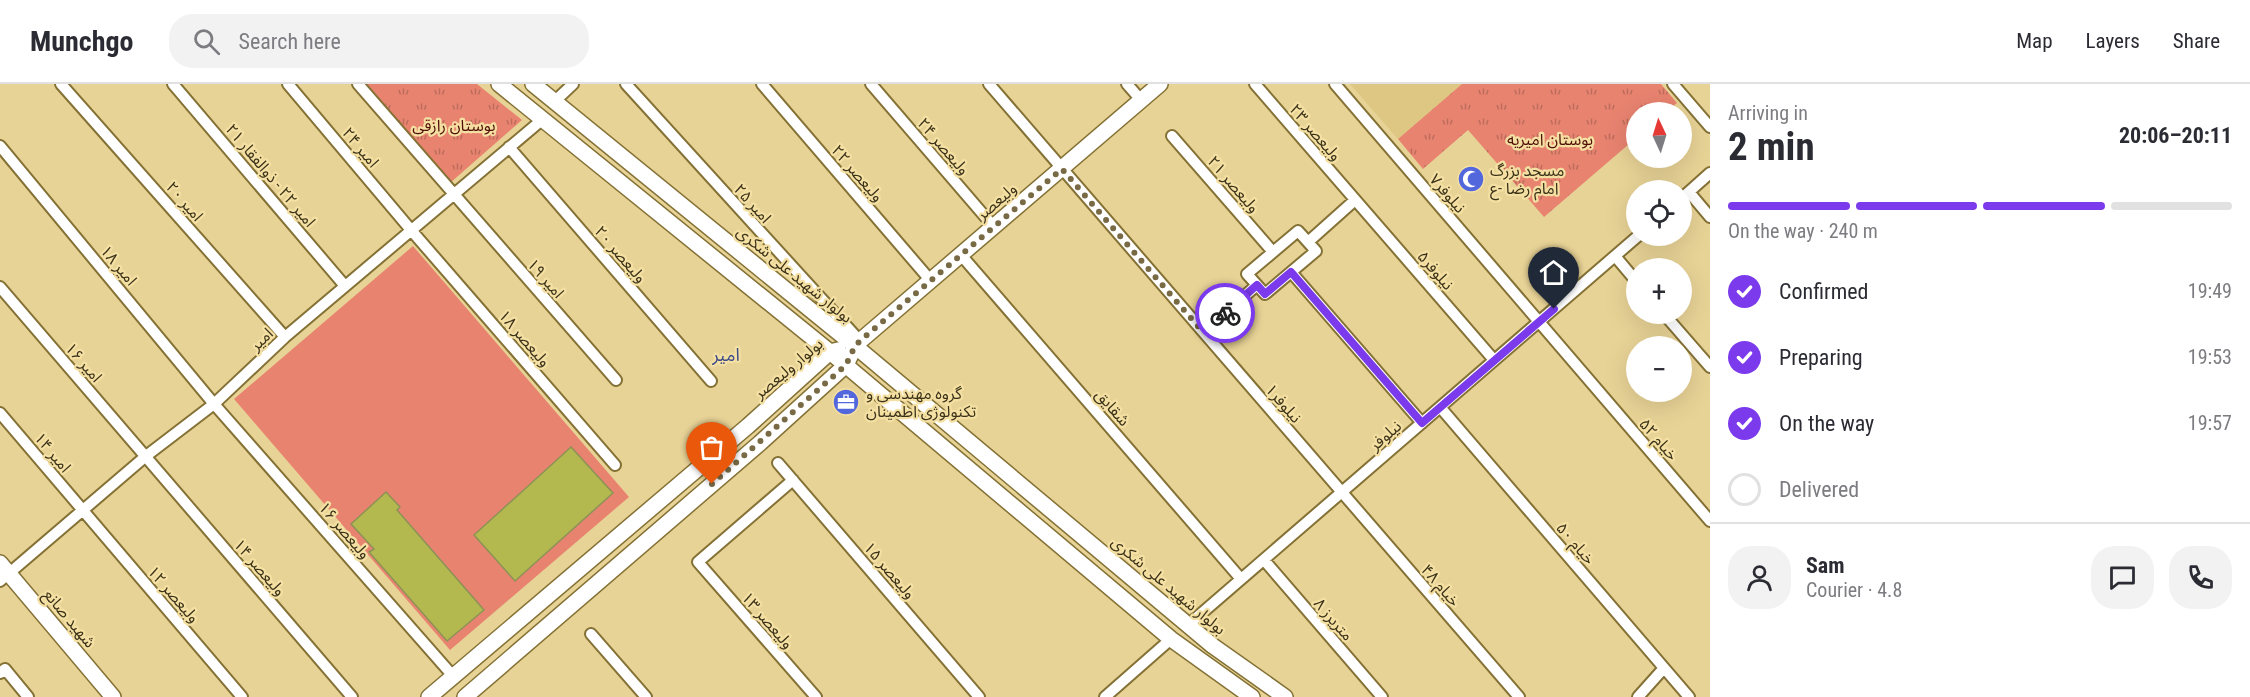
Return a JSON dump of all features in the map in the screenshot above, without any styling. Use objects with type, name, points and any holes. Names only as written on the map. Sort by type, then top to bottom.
[{"type":"main road","points":[[499,84],[846,365],[1172,639],[1252,697]]},
{"type":"main road","name":"بولوار شهید علی شکری","points":[[533,84],[563,90],[858,343],[925,404],[1213,646],[1285,697]]},
{"type":"main road","name":"ولیعصر","points":[[858,343],[1160,84]]},
{"type":"main road","name":"بولوار ولیعصر","points":[[429,697],[748,426],[830,352],[858,343]]},
{"type":"main road","name":"بولوار ولیعصر","points":[[468,696],[760,443],[846,365],[858,343]]},
{"type":"main road","points":[[910,419],[925,404]]},
{"type":"main road","name":"شهید صانع","points":[[3,573],[113,697]]},
{"type":"main road","points":[[453,676],[468,696]]},
{"type":"street","name":"امیر ۲۰","points":[[61,84],[285,338]]},
{"type":"street","name":"امیر ۲۲ - ذوالفقار ۲۱","points":[[173,84],[345,286]]},
{"type":"street","name":"امیر ۲۴","points":[[288,84],[411,230]]},
{"type":"street","name":"امیر ۱۹","points":[[358,84],[616,380]]},
{"type":"street","name":"امیر ۲۵","points":[[626,84],[858,343]]},
{"type":"street","name":"ولیعصر ۲۲","points":[[762,84],[931,281]]},
{"type":"street","name":"ولیعصر ۲۴","points":[[871,84],[994,227]]},
{"type":"street","name":"نیلوفر۱","points":[[988,84],[1342,492]]},
{"type":"street","points":[[1127,84],[1141,100]]},
{"type":"street","name":"ولیعصر ۲۳","points":[[1255,84],[1355,200]]},
{"type":"street","name":"نیلوفر۷","points":[[1335,84],[1539,322]]},
{"type":"street","points":[[1673,84],[1710,127]]},
{"type":"street","name":"امیر","points":[[3,573],[83,510],[146,456],[214,404],[345,286],[543,119]]},
{"type":"street","name":"ولیعصر ۲۱","points":[[1172,136],[1273,252]]},
{"type":"street","name":"امیر ۱۸","points":[[0,146],[214,404]]},
{"type":"street","name":"ولیعصر ۲۰","points":[[508,147],[711,381]]},
{"type":"street","points":[[1692,189],[1710,173]]},
{"type":"street","points":[[1308,242],[1355,200]]},
{"type":"street","name":"نیلوفر۵","points":[[1355,200],[1494,360]]},
{"type":"street","points":[[1692,201],[1710,217]]},
{"type":"street","name":"ولیعصر ۱۸","points":[[411,230],[615,465]]},
{"type":"street","points":[[1298,231],[1308,242],[1316,251],[1265,294],[1247,274],[1298,231]]},
{"type":"street","name":"نیلوفر","points":[[1188,625],[1626,246]]},
{"type":"street","name":"شقایق","points":[[961,255],[1241,579]]},
{"type":"street","points":[[1615,256],[1626,269]]},
{"type":"street","points":[[1291,272],[1422,423]]},
{"type":"street","points":[[1203,332],[1257,285]]},
{"type":"street","name":"امیر ۱۶","points":[[0,287],[146,456]]},
{"type":"street","name":"خیام ۵۲","points":[[1539,322],[1710,521]]},
{"type":"street","points":[[1673,324],[1710,367]]},
{"type":"street","name":"ولیعصر ۱۶","points":[[214,404],[453,676]]},
{"type":"street","name":"خیام ۵۰","points":[[1440,407],[1689,697]]},
{"type":"street","name":"امیر ۱۴","points":[[0,413],[83,510]]},
{"type":"street","name":"ولیعصر ۱۴","points":[[146,456],[352,697]]},
{"type":"street","name":"ولیعصر ۱۵","points":[[778,463],[979,697]]},
{"type":"street","name":"ولیعصر ۱۳","points":[[793,480],[698,562],[816,697]]},
{"type":"street","name":"خیام ۴۸","points":[[1342,492],[1519,697]]},
{"type":"street","name":"ولیعصر ۱۲","points":[[83,510],[242,697]]},
{"type":"street","name":"۸ متریرز","points":[[1264,560],[1382,697]]},
{"type":"street","points":[[591,634],[646,697]]},
{"type":"street","points":[[1105,697],[1172,639]]},
{"type":"street","points":[[1638,697],[1664,668]]},
{"type":"street","points":[[3,671],[28,697]]},
{"type":"shaded area","points":[[1350,84],[1462,84],[1398,139]]},
{"type":"green space","name":"بوستان رازقی","points":[[365,84],[477,84],[522,120],[450,183]]},
{"type":"green space","name":"بوستان امیریه","points":[[1462,84],[1661,84],[1676,102],[1626,102],[1626,147],[1544,217],[1468,130],[1423,169],[1398,139]]},
{"type":"green space","points":[[413,246],[629,497],[450,650],[234,399]]},
{"type":"building","points":[[571,447],[613,493],[515,581],[474,535]]},
{"type":"building","points":[[386,492],[400,507],[397,510],[484,610],[447,641],[369,552],[374,549],[351,524]]},
{"type":"way so far","points":[[712,484],[846,365],[860,341],[1062,169],[1203,332],[1225,313]]},
{"type":"place","name":"مسجد بزرگ امام رضا -ع","points":[[1471,179]]},
{"type":"place","name":"گروه مهندسی و تکنولوژی اطمینان","points":[[846,402]]},
{"type":"district","name":"امیر","points":[[726,355]]},
{"type":"route","points":[[1225,313],[1257,285],[1265,294],[1291,272],[1422,423],[1554,309]]}]
